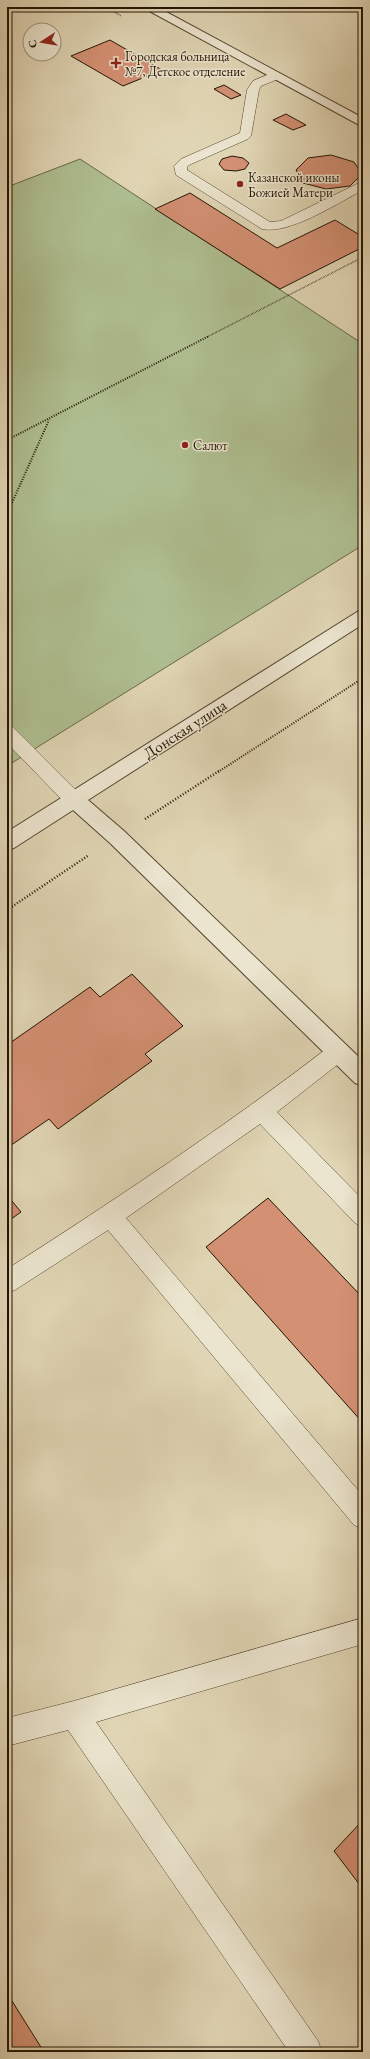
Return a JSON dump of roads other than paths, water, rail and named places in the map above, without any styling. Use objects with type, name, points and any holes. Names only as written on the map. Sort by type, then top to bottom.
[{"type":"street","points":[[148,7],[363,123]]},
{"type":"street","name":"Донская улица","points":[[7,842],[363,616]]},
{"type":"street","points":[[74,800],[117,837],[363,1076]]},
{"type":"lane","points":[[274,76],[257,84],[253,90],[247,133],[244,136],[185,162],[180,166],[181,172],[267,226],[284,225],[363,185]]},
{"type":"lane","points":[[7,732],[74,800]]},
{"type":"lane","points":[[7,1282],[110,1216],[262,1111],[338,1052]]},
{"type":"lane","points":[[262,1111],[363,1216]]},
{"type":"lane","points":[[110,1216],[363,1516]]},
{"type":"lane","points":[[7,1732],[74,1715],[363,1631]]},
{"type":"lane","points":[[74,1715],[307,2052]]},
{"type":"place","name":"Городская больница №7, Детское отделение","points":[[116,63]]},
{"type":"place","name":"Казанской иконы Божией Матери","points":[[240,184]]},
{"type":"place","name":"Салют","points":[[185,445]]}]
